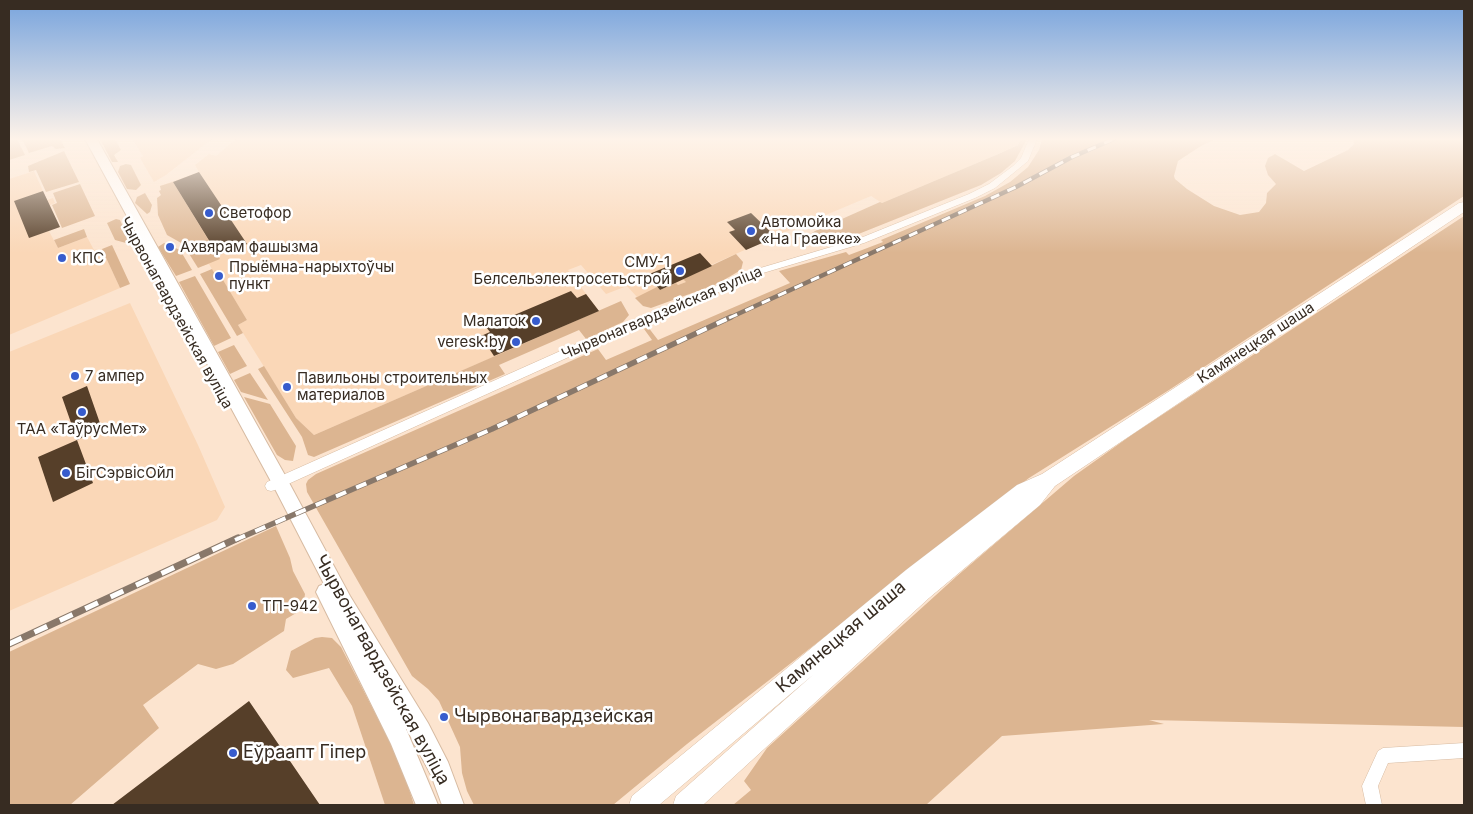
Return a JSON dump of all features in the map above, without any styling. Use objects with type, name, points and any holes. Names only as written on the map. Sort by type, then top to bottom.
[{"type":"main road","name":"Чырвонагвардзейская вуліца","points":[[103,177],[275,484],[420,730],[440,770],[453,805]]},
{"type":"main road","name":"Чырвонагвардзейская вуліца","points":[[110,177],[275,484],[403,745],[427,805]]},
{"type":"main road","name":"Камянецкая шаша","points":[[641,805],[913,577],[1024,490],[1049,480],[1464,206]]},
{"type":"main road","name":"Камянецкая шаша","points":[[686,805],[922,591],[1033,499],[1049,480]]},
{"type":"street","name":"Чырвонагвардзейская вуліца","points":[[275,484],[589,343],[724,286],[760,271],[861,241],[972,196],[992,186],[1004,177]]},
{"type":"street","points":[[1374,805],[1370,786],[1383,756],[1464,750]]},
{"type":"shaded area","points":[[15,177],[37,177],[47,200],[53,198],[55,203],[50,205],[60,227],[49,231],[58,248],[87,237],[94,250],[102,249],[120,288],[9,335],[9,179]]},
{"type":"shaded area","points":[[39,177],[77,177],[79,182],[46,192]]},
{"type":"shaded area","points":[[121,177],[137,177],[141,185],[136,190],[127,189]]},
{"type":"shaded area","points":[[151,177],[163,177],[154,182]]},
{"type":"shaded area","points":[[185,177],[944,177],[882,203],[871,196],[711,265],[684,279],[686,282],[678,285],[676,283],[637,297],[627,286],[606,294],[581,265],[568,270],[599,311],[314,435],[296,418],[238,325],[247,320],[223,281],[217,278],[209,264],[202,266],[159,191],[161,190],[160,186]]},
{"type":"shaded area","points":[[944,177],[994,177],[981,185],[841,241],[818,245],[812,244],[808,240],[809,235],[815,231],[880,202],[882,203]]},
{"type":"shaded area","points":[[1016,177],[1174,177],[1187,189],[1214,206],[1240,215],[1259,212],[1266,203],[1267,193],[1276,184],[1270,177],[1464,177],[1464,196],[1169,390],[1029,478],[687,744],[613,805],[474,805],[467,791],[462,773],[460,747],[439,701],[412,676],[307,492],[306,484],[308,480],[316,474],[598,349],[606,360],[652,340],[644,329],[648,327],[658,340],[790,283],[779,271],[846,252],[849,255],[883,242],[881,240],[985,196]]},
{"type":"shaded area","points":[[173,182],[220,259],[198,268],[183,244],[167,235],[158,215],[157,198],[161,195],[159,191],[161,190],[160,186]]},
{"type":"shaded area","points":[[80,184],[95,216],[62,228],[52,205],[57,203],[53,193]]},
{"type":"shaded area","points":[[145,193],[152,205],[150,212],[147,214],[135,203],[137,197]]},
{"type":"shaded area","points":[[1464,216],[1464,727],[1149,720],[1164,724],[1002,736],[926,805],[733,805],[751,790],[744,781],[767,748],[957,576],[1074,476],[1133,434]]},
{"type":"shaded area","points":[[116,219],[120,220],[130,242],[126,243],[115,240],[107,223]]},
{"type":"shaded area","points":[[84,229],[87,237],[58,248],[54,240]]},
{"type":"shaded area","points":[[164,243],[180,250],[192,270],[176,276],[158,247]]},
{"type":"shaded area","points":[[112,245],[130,284],[120,288],[102,249]]},
{"type":"shaded area","points":[[736,254],[743,262],[741,270],[717,284],[651,308],[643,306],[635,298],[657,287],[660,290],[676,283],[678,285],[686,282],[683,279]]},
{"type":"shaded area","points":[[212,269],[217,278],[223,280],[247,320],[238,325],[243,333],[237,336],[200,274]]},
{"type":"shaded area","points":[[195,276],[231,338],[214,346],[179,282]]},
{"type":"shaded area","points":[[621,301],[629,315],[623,322],[586,339],[579,330],[499,365],[505,374],[314,457],[308,455],[302,437],[258,369],[264,366],[296,418],[314,435]]},
{"type":"shaded area","points":[[130,303],[198,445],[225,507],[217,520],[9,611],[9,352]]},
{"type":"shaded area","points":[[234,345],[247,366],[230,374],[218,352]]},
{"type":"shaded area","points":[[250,373],[268,400],[241,392],[234,380]]},
{"type":"shaded area","points":[[244,397],[270,404],[296,446],[293,461],[285,460],[277,455]]},
{"type":"shaded area","points":[[276,526],[290,558],[293,571],[305,594],[304,601],[298,612],[286,619],[284,631],[233,664],[216,669],[198,664],[143,705],[159,728],[70,805],[9,805],[9,652]]},
{"type":"shaded area","points":[[315,638],[332,638],[341,647],[401,763],[414,805],[385,805],[352,706],[329,668],[293,678],[286,670],[291,651]]},
{"type":"building","name":"Светофор","points":[[186,177],[202,177],[247,244],[218,255],[173,182]]},
{"type":"building","points":[[43,191],[60,227],[29,238],[14,201]]},
{"type":"building","name":"Автомойка «На Граевке»","points":[[751,213],[776,237],[746,250],[729,232],[735,230],[727,222]]},
{"type":"building","name":"СМУ-1 Белсельэлектросетьстрой","points":[[700,253],[712,266],[660,290],[647,275]]},
{"type":"building","name":"Малаток","points":[[571,291],[577,298],[586,294],[599,311],[494,356],[481,336],[490,332],[486,327]]},
{"type":"building","name":"ТАА «ТаўрусМет»","points":[[87,386],[102,429],[77,440],[62,397]]},
{"type":"building","name":"БігСэрвісОйл","points":[[77,440],[93,483],[53,502],[38,457]]},
{"type":"building","name":"Еўраапт Гіпер","points":[[249,701],[320,805],[112,805]]},
{"type":"railway","points":[[729,318],[1035,177]]},
{"type":"railway","points":[[235,540],[492,429],[731,317]]},
{"type":"railway","points":[[9,644],[238,538]]},
{"type":"place","name":"Светофор","points":[[209,213]]},
{"type":"place","name":"Автомойка «На Граевке»","points":[[751,231]]},
{"type":"place","name":"Ахвярам фашызма","points":[[170,247]]},
{"type":"place","name":"КПС","points":[[62,258]]},
{"type":"place","name":"СМУ-1 Белсельэлектросетьстрой","points":[[680,271]]},
{"type":"place","name":"Прыёмна-нарыхтоўчы пункт","points":[[219,276]]},
{"type":"place","name":"Малаток","points":[[536,321]]},
{"type":"place","name":"veresk.by","points":[[516,342]]},
{"type":"place","name":"7 ампер","points":[[75,376]]},
{"type":"place","name":"Павильоны строительных материалов","points":[[287,387]]},
{"type":"place","name":"ТАА «ТаўрусМет»","points":[[82,412]]},
{"type":"place","name":"БігСэрвісОйл","points":[[66,473]]},
{"type":"place","name":"ТП-942","points":[[252,606]]},
{"type":"place","name":"Чырвонагвардзейская","points":[[444,717]]},
{"type":"place","name":"Еўраапт Гіпер","points":[[233,753]]}]
